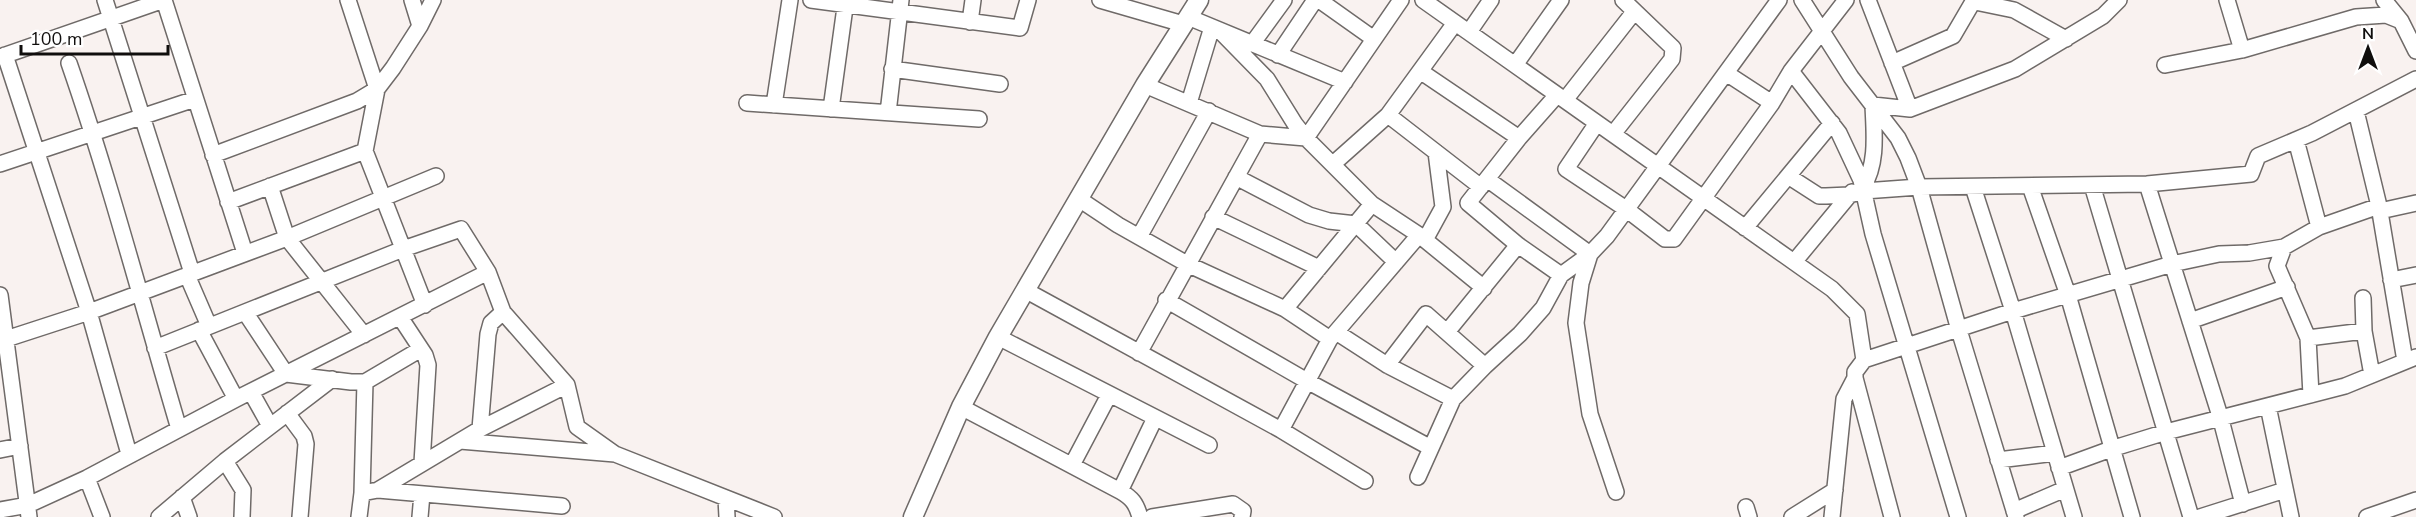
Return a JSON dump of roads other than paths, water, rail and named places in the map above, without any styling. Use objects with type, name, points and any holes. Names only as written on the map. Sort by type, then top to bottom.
[{"type":"main road","points":[[913,517],[962,407],[998,337],[1145,85],[1199,0]]},
{"type":"street","points":[[105,0],[190,274],[204,328],[236,399]]},
{"type":"street","points":[[129,454],[89,312],[38,152],[3,56],[164,0],[245,253]]},
{"type":"street","points":[[348,0],[377,89]]},
{"type":"street","points":[[412,0],[420,26]]},
{"type":"street","points":[[425,305],[364,151],[377,89],[420,26],[433,0]]},
{"type":"street","points":[[774,105],[790,0]]},
{"type":"street","points":[[811,0],[901,6],[970,22],[1020,28],[1028,0]]},
{"type":"street","points":[[970,22],[973,0]]},
{"type":"street","points":[[1100,0],[1145,6],[1215,28],[1344,82]]},
{"type":"street","points":[[1252,44],[1284,0]]},
{"type":"street","points":[[1278,55],[1317,0],[1374,39]]},
{"type":"street","points":[[1306,138],[1401,0]]},
{"type":"street","points":[[1423,0],[1832,289],[1857,314],[1864,360]]},
{"type":"street","points":[[1469,32],[1491,0]]},
{"type":"street","points":[[1515,65],[1561,0]]},
{"type":"street","points":[[1612,134],[1672,59],[1673,48],[1623,0]]},
{"type":"street","points":[[1418,477],[1453,399],[1520,334],[1543,308],[1561,275],[1590,254],[1658,166],[1779,0]]},
{"type":"street","points":[[1802,0],[1851,77],[1898,138],[1919,187],[1959,330],[2015,514],[2065,489]]},
{"type":"street","points":[[1597,123],[1566,169],[1626,209],[1665,239],[1674,239],[1772,103],[1791,71],[1823,33],[1846,0]]},
{"type":"street","points":[[1868,0],[1910,109]]},
{"type":"street","points":[[1892,63],[1953,36],[1974,0],[2014,10],[2066,39]]},
{"type":"street","points":[[1873,105],[1910,109],[2014,69],[2103,16],[2119,0]]},
{"type":"street","points":[[2227,0],[2242,50]]},
{"type":"street","points":[[2384,0],[2414,42]]},
{"type":"street","points":[[831,109],[846,2]]},
{"type":"street","points":[[888,113],[901,6]]},
{"type":"street","points":[[1561,275],[1518,245],[1468,203],[1519,138],[1561,97],[1634,12]]},
{"type":"street","points":[[2165,65],[2242,50],[2356,17],[2386,15],[2401,21]]},
{"type":"street","points":[[1333,164],[1388,115],[1455,23]]},
{"type":"street","points":[[1189,103],[1215,28]]},
{"type":"street","points":[[1215,28],[1267,79],[1306,138],[1372,204],[1422,237],[1484,288]]},
{"type":"street","points":[[69,63],[113,196],[179,429]]},
{"type":"street","points":[[892,69],[1000,84]]},
{"type":"street","points":[[1420,71],[1519,138]]},
{"type":"street","points":[[1791,71],[1839,133],[1859,188],[1958,517]]},
{"type":"street","points":[[1726,73],[1772,103]]},
{"type":"street","points":[[1788,177],[1819,196],[1859,188],[2147,184],[2251,174],[2258,156],[2356,111],[2416,79]]},
{"type":"street","points":[[1145,85],[1260,134],[1306,138]]},
{"type":"street","points":[[213,155],[357,101],[377,89]]},
{"type":"street","points":[[0,164],[195,99]]},
{"type":"street","points":[[747,103],[979,119]]},
{"type":"street","points":[[1794,262],[1870,176],[1873,105]]},
{"type":"street","points":[[1139,237],[1209,111]]},
{"type":"street","points":[[2060,468],[2111,449],[2220,416],[2345,386],[2413,360],[2391,280],[2380,209],[2356,111]]},
{"type":"street","points":[[1388,115],[1436,152],[1590,254]]},
{"type":"street","points":[[1745,228],[1832,123]]},
{"type":"street","points":[[1139,353],[1166,300],[1260,134]]},
{"type":"street","points":[[2296,140],[2319,227]]},
{"type":"street","points":[[228,202],[364,151]]},
{"type":"street","points":[[1281,430],[1333,336],[1396,262],[1422,237],[1443,207],[1436,152]]},
{"type":"street","points":[[3,341],[139,294],[287,238],[436,176]]},
{"type":"street","points":[[1236,177],[1309,215],[1329,221],[1356,224],[1396,262]]},
{"type":"street","points":[[2147,184],[2220,416],[2243,504]]},
{"type":"street","points":[[2092,185],[2191,517]]},
{"type":"street","points":[[270,186],[287,238],[364,335]]},
{"type":"street","points":[[2030,186],[2068,295],[2132,517]]},
{"type":"street","points":[[1973,187],[2013,311],[2074,517]]},
{"type":"street","points":[[1079,199],[1187,264],[1285,309],[1453,399]]},
{"type":"street","points":[[1832,517],[1844,399],[1864,360],[2013,311],[2172,264],[2219,254],[2249,253],[2284,247],[2319,227],[2380,209],[2416,203]]},
{"type":"street","points":[[1285,309],[1372,204]]},
{"type":"street","points":[[1213,217],[1319,268]]},
{"type":"street","points":[[155,348],[403,249],[461,229],[488,273],[503,312],[567,386],[577,427],[615,454],[774,517]]},
{"type":"street","points":[[1447,332],[1518,245]]},
{"type":"street","points":[[2284,247],[2277,267],[2308,338],[2311,395]]},
{"type":"street","points":[[1590,254],[1581,283],[1576,323],[1590,414],[1616,492]]},
{"type":"street","points":[[0,510],[28,511],[129,454],[488,273]]},
{"type":"street","points":[[2391,280],[2416,275]]},
{"type":"street","points":[[2190,321],[2287,287]]},
{"type":"street","points":[[1025,290],[1281,430],[1365,481]]},
{"type":"street","points":[[2363,298],[2364,331],[2372,375]]},
{"type":"street","points":[[1166,300],[1307,381],[1431,448]]},
{"type":"street","points":[[1,305],[3,341],[28,511]]},
{"type":"street","points":[[245,312],[286,374]]},
{"type":"street","points":[[480,429],[490,323],[503,312]]},
{"type":"street","points":[[1387,365],[1426,314],[1485,366]]},
{"type":"street","points":[[400,317],[421,349],[428,365],[422,464]]},
{"type":"street","points":[[2308,338],[2364,331]]},
{"type":"street","points":[[998,337],[1209,446]]},
{"type":"street","points":[[286,374],[365,382],[421,349]]},
{"type":"street","points":[[1855,378],[1892,517]]},
{"type":"street","points":[[159,517],[225,461],[332,379]]},
{"type":"street","points":[[359,517],[362,492],[365,382]]},
{"type":"street","points":[[378,490],[480,429],[567,386]]},
{"type":"street","points":[[251,392],[270,426]]},
{"type":"street","points":[[1072,465],[1109,395]]},
{"type":"street","points":[[2268,406],[2291,517]]},
{"type":"street","points":[[962,407],[1120,490],[1132,498],[1140,517]]},
{"type":"street","points":[[287,413],[304,436],[306,444],[300,517]]},
{"type":"street","points":[[1120,490],[1155,418]]},
{"type":"street","points":[[460,441],[615,454]]},
{"type":"street","points":[[0,450],[20,446]]},
{"type":"street","points":[[1998,460],[2055,453]]},
{"type":"street","points":[[225,461],[238,478],[243,490],[242,517]]},
{"type":"street","points":[[87,478],[102,517]]},
{"type":"street","points":[[362,492],[378,490],[562,506]]},
{"type":"street","points":[[1792,517],[1835,490]]},
{"type":"street","points":[[2200,517],[2285,490]]},
{"type":"street","points":[[420,517],[422,494]]},
{"type":"street","points":[[182,497],[189,517]]},
{"type":"street","points":[[726,498],[727,517]]},
{"type":"street","points":[[1152,517],[1233,504],[1243,511],[1242,517]]},
{"type":"street","points":[[2367,517],[2413,507]]}]
